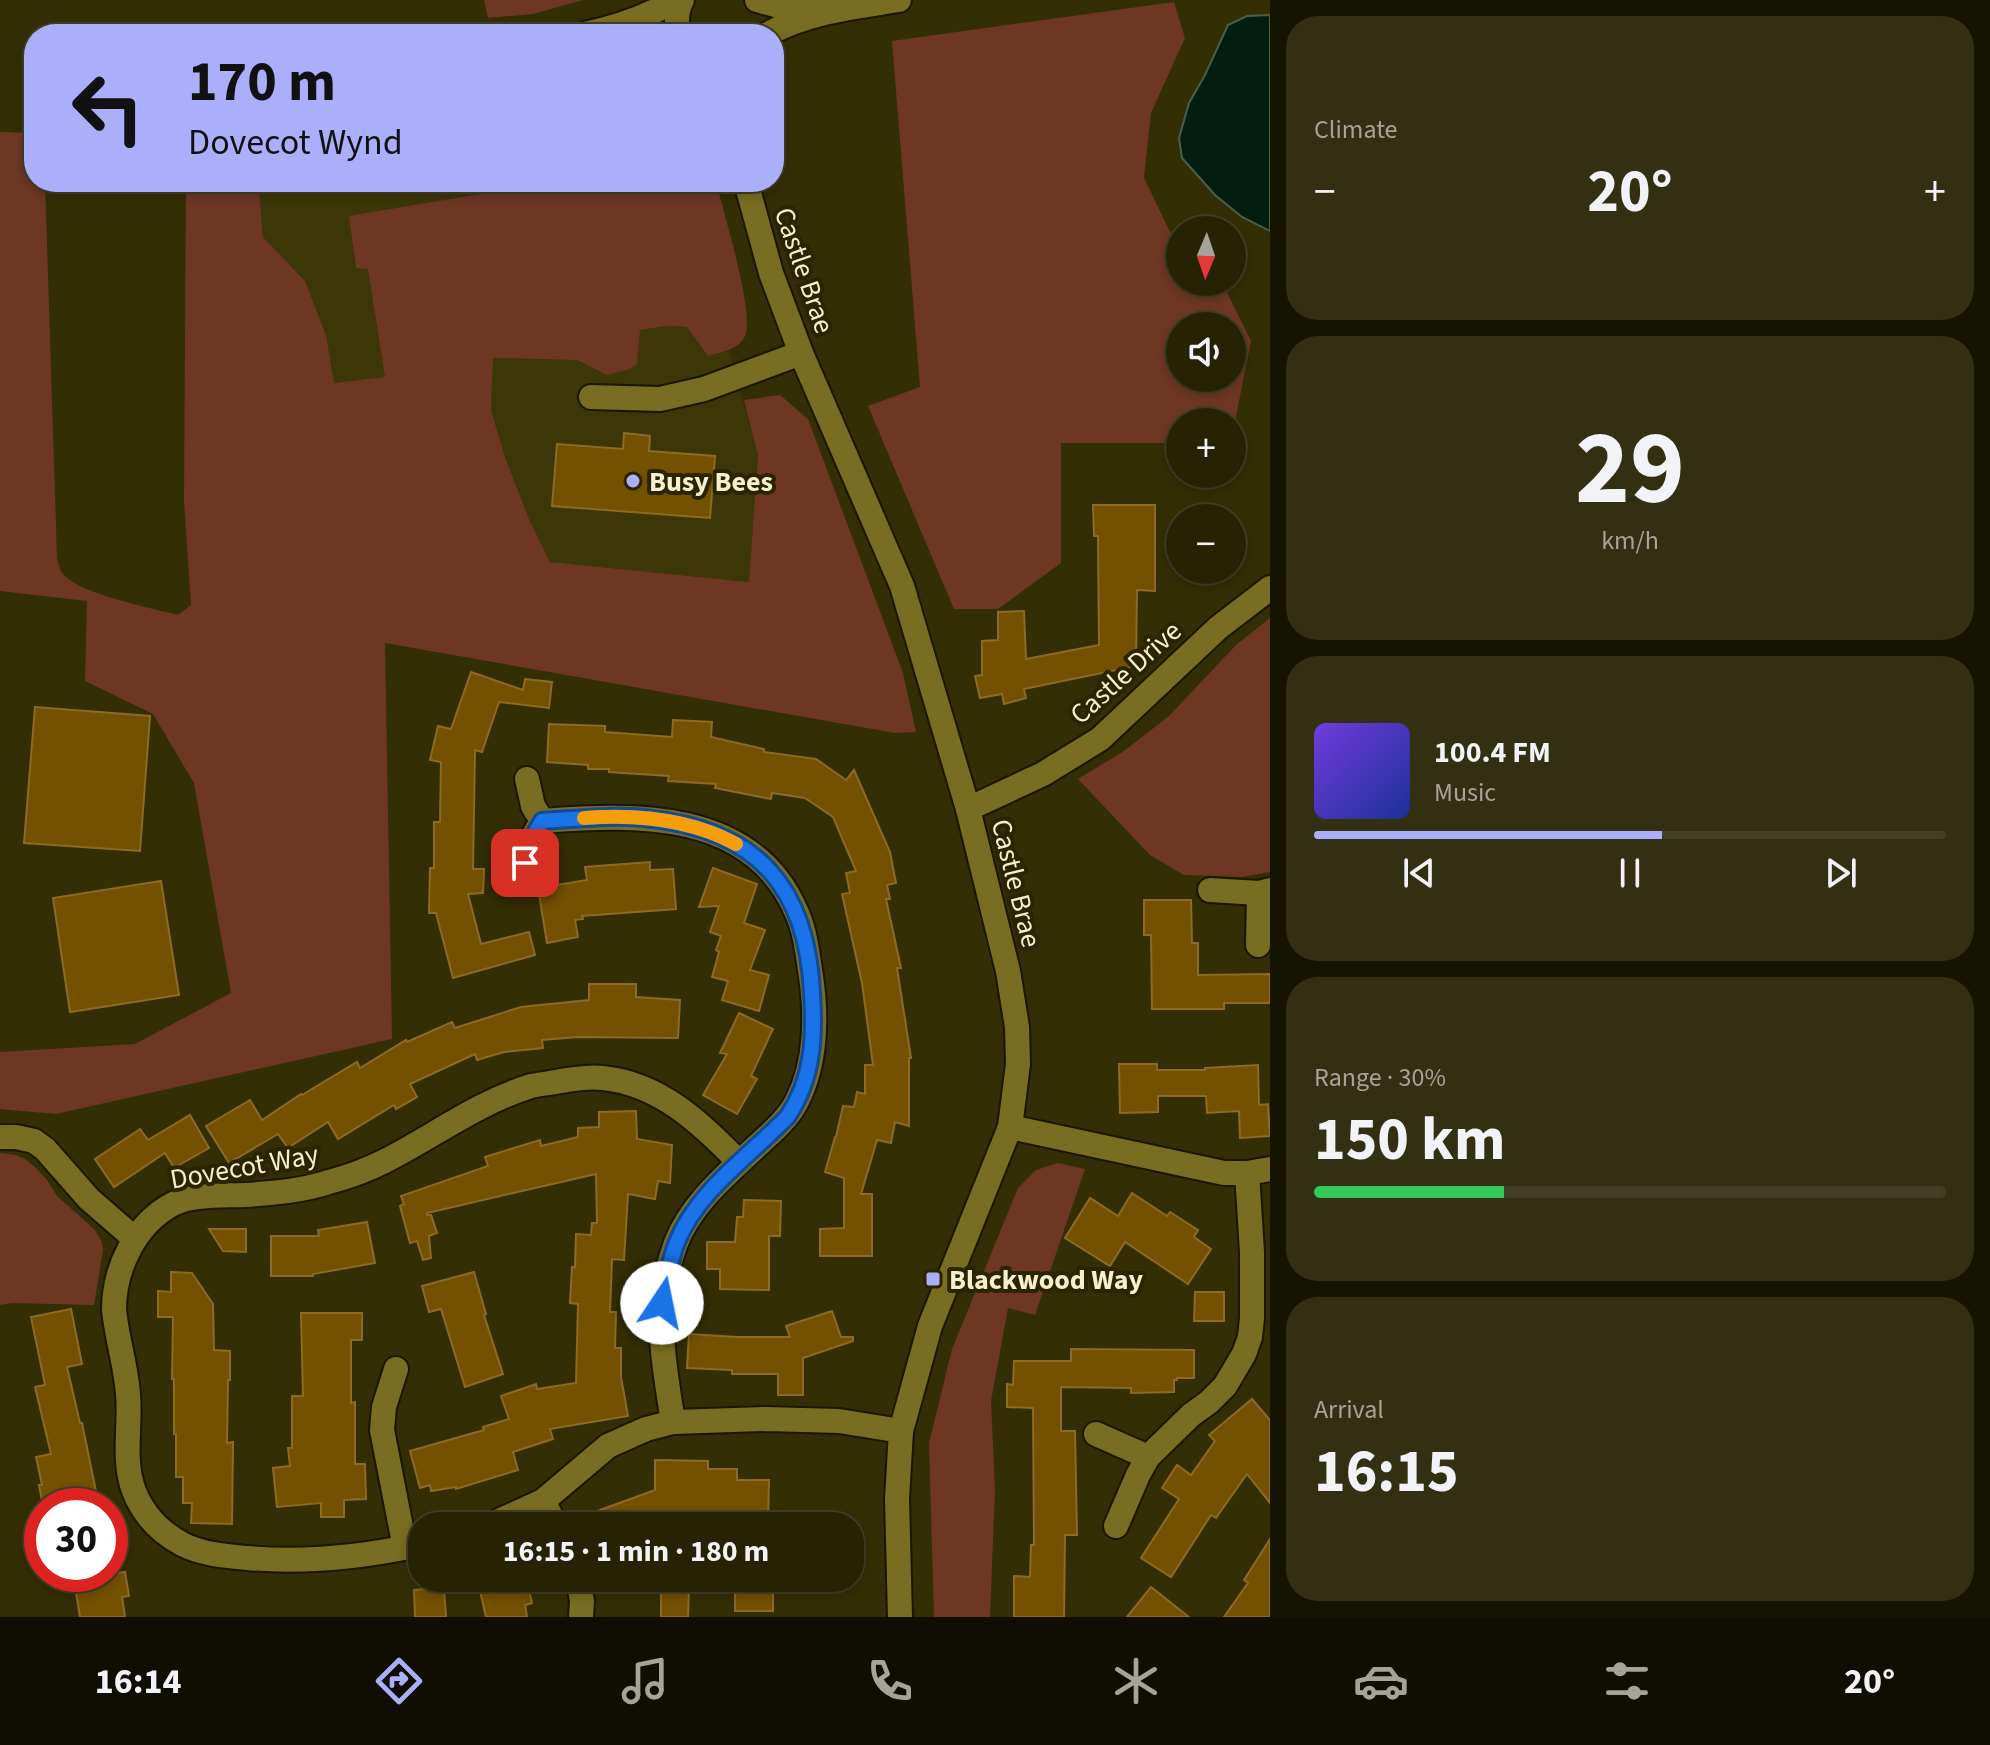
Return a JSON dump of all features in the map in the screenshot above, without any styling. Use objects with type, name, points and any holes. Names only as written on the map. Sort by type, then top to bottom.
[{"type":"street","points":[[623,24],[676,0]]},
{"type":"street","points":[[676,24],[682,0]]},
{"type":"street","points":[[757,24],[755,0],[806,10],[837,10]]},
{"type":"street","points":[[784,26],[837,10],[899,0]]},
{"type":"street","name":"Castle Brae","points":[[749,192],[771,273],[801,353],[902,586],[968,809],[1014,998],[1018,1064],[1010,1127],[930,1326],[901,1431],[897,1499],[900,1617]]},
{"type":"street","points":[[591,397],[660,399],[704,389],[801,353]]},
{"type":"street","name":"Castle Drive","points":[[968,809],[1043,774],[1100,739],[1218,628],[1270,588]]},
{"type":"street","points":[[527,779],[533,806],[542,821]]},
{"type":"street","points":[[542,821],[649,818],[704,830],[745,849],[776,876],[789,896],[804,935],[812,980],[814,1025],[807,1075],[798,1100],[788,1116],[701,1202],[677,1240],[670,1261],[660,1327],[673,1422]]},
{"type":"street","points":[[525,863],[532,838],[542,821]]},
{"type":"street","points":[[1210,890],[1264,892],[1258,945]]},
{"type":"street","name":"Dovecot Way","points":[[408,1547],[301,1561],[227,1556],[184,1545],[156,1525],[134,1491],[130,1475],[126,1451],[128,1392],[114,1310],[114,1297],[124,1258],[135,1239],[156,1216],[175,1203],[212,1196],[306,1189],[329,1182],[384,1162],[510,1094],[533,1086],[583,1077],[604,1078],[652,1091],[700,1123],[739,1162]]},
{"type":"street","points":[[1010,1127],[1224,1173],[1258,1171],[1252,1252],[1252,1318],[1244,1354],[1225,1386],[1148,1457],[1116,1526]]},
{"type":"street","points":[[0,1137],[34,1141],[45,1149],[89,1199],[135,1239]]},
{"type":"street","name":"Dovecot Way","points":[[396,1369],[382,1420],[408,1522]]},
{"type":"street","points":[[519,1512],[543,1501],[608,1446],[646,1429],[673,1422],[766,1419],[839,1421],[901,1431]]},
{"type":"street","points":[[1096,1434],[1148,1457]]},
{"type":"street","points":[[543,1501],[549,1512]]},
{"type":"street","points":[[580,1592],[581,1617]]},
{"type":"shaded area","points":[[484,0],[583,0],[533,14],[488,18]]},
{"type":"shaded area","points":[[1174,2],[1185,38],[1151,113],[1144,178],[1166,223],[1166,296],[1229,296],[1237,312],[1166,312],[1166,392],[1241,392],[1238,408],[1166,408],[1166,443],[1061,443],[1061,563],[998,609],[954,609],[868,406],[920,387],[892,41]]},
{"type":"shaded area","points":[[1270,15],[1270,231],[1241,216],[1215,195],[1182,158],[1179,138],[1189,103],[1228,25],[1247,16]]},
{"type":"shaded area","points":[[0,132],[24,133],[24,192],[45,192],[57,558],[61,571],[68,579],[96,593],[178,615],[191,605],[184,502],[186,192],[259,192],[263,237],[305,281],[326,335],[334,383],[385,377],[368,269],[356,268],[349,216],[492,192],[719,192],[746,307],[747,324],[742,341],[729,350],[708,356],[687,327],[640,330],[637,364],[607,375],[577,360],[493,358],[491,410],[505,457],[550,562],[749,582],[758,456],[744,400],[780,395],[808,419],[903,673],[916,732],[895,733],[385,643],[392,1039],[56,1114],[0,1109],[0,1052],[135,1044],[231,993],[194,783],[153,714],[85,681],[87,601],[0,591]]},
{"type":"shaded area","points":[[259,192],[493,192],[350,217],[368,269],[386,378],[333,383],[326,335],[305,281],[263,237]]},
{"type":"shaded area","points":[[687,327],[708,356],[729,351],[758,456],[750,582],[550,562],[505,457],[491,410],[492,358],[577,360],[607,375],[637,364],[639,330]]},
{"type":"shaded area","points":[[1246,331],[1251,341],[1246,366]]},
{"type":"shaded area","points":[[1270,618],[1270,872],[1242,877],[1184,875],[1150,855],[1078,779],[1124,751],[1169,716],[1236,645]]},
{"type":"shaded area","points":[[0,1153],[25,1159],[47,1180],[57,1196],[95,1230],[103,1250],[94,1305],[0,1305]]},
{"type":"shaded area","points":[[1058,1163],[1085,1169],[1035,1315],[1008,1308],[991,1401],[995,1489],[990,1617],[934,1617],[929,1443],[952,1349],[1018,1188],[1036,1170]]},
{"type":"building","name":"Busy Bees","points":[[624,433],[650,436],[649,451],[715,456],[710,518],[552,506],[557,444],[623,449]]},
{"type":"building","points":[[1093,505],[1155,505],[1155,591],[1137,590],[1136,666],[1024,689],[1026,698],[1004,704],[1002,694],[980,698],[975,676],[982,675],[982,641],[998,640],[998,612],[1024,611],[1026,659],[1099,645],[1098,536],[1094,536]]},
{"type":"building","points":[[471,672],[523,690],[525,679],[552,682],[549,708],[499,702],[482,752],[475,750],[473,869],[484,869],[483,893],[468,894],[481,944],[529,932],[535,955],[453,978],[436,913],[429,913],[430,868],[434,868],[434,822],[440,822],[441,762],[430,760],[438,726],[451,729]]},
{"type":"building","points":[[35,707],[150,716],[140,851],[24,843]]},
{"type":"building","points":[[673,720],[712,722],[711,737],[764,749],[764,752],[816,759],[846,780],[854,770],[890,852],[896,883],[887,885],[890,899],[886,899],[901,968],[897,968],[911,1058],[909,1126],[895,1122],[891,1143],[877,1140],[861,1194],[872,1194],[872,1256],[820,1256],[820,1229],[844,1228],[844,1178],[825,1172],[843,1106],[854,1107],[857,1092],[865,1094],[865,1065],[873,1065],[862,983],[842,894],[850,893],[846,873],[856,871],[833,817],[805,798],[772,793],[771,799],[715,788],[716,784],[668,781],[669,776],[609,772],[609,769],[588,769],[588,765],[547,762],[549,724],[605,726],[605,732],[672,737]]},
{"type":"building","points":[[650,862],[650,870],[673,869],[676,909],[582,916],[583,919],[575,920],[578,937],[547,943],[538,888],[587,880],[585,867]]},
{"type":"building","points":[[713,868],[757,884],[744,923],[765,930],[750,970],[769,975],[759,1011],[722,1000],[728,981],[712,977],[721,936],[710,932],[719,906],[699,907]]},
{"type":"building","points":[[161,881],[179,995],[70,1012],[53,898]]},
{"type":"building","points":[[1144,900],[1191,900],[1192,943],[1198,943],[1198,975],[1270,974],[1270,1003],[1224,1003],[1224,1009],[1152,1009],[1151,935],[1144,935]]},
{"type":"building","points":[[589,984],[636,984],[636,997],[680,1000],[678,1038],[578,1037],[542,1040],[543,1048],[504,1052],[477,1060],[475,1054],[410,1084],[417,1097],[396,1109],[394,1105],[338,1139],[328,1122],[288,1148],[278,1134],[229,1163],[206,1126],[250,1100],[262,1120],[357,1062],[360,1068],[406,1040],[452,1022],[455,1028],[521,1007],[589,1000]]},
{"type":"building","points":[[739,1013],[773,1029],[751,1076],[757,1079],[737,1114],[703,1095],[727,1054],[720,1053]]},
{"type":"building","points":[[1119,1064],[1157,1064],[1157,1070],[1258,1065],[1259,1105],[1268,1104],[1270,1136],[1240,1138],[1239,1111],[1207,1113],[1206,1096],[1158,1096],[1158,1112],[1120,1113]]},
{"type":"building","points":[[636,1111],[637,1139],[672,1145],[670,1183],[658,1181],[655,1199],[628,1194],[624,1260],[612,1259],[610,1312],[616,1312],[615,1348],[621,1348],[621,1377],[628,1416],[550,1429],[553,1439],[513,1452],[518,1470],[456,1489],[431,1491],[430,1485],[420,1488],[410,1451],[484,1430],[483,1427],[509,1419],[501,1396],[536,1384],[537,1389],[576,1383],[578,1304],[570,1303],[572,1267],[575,1267],[576,1234],[591,1235],[592,1223],[597,1223],[596,1174],[427,1213],[431,1215],[437,1233],[429,1236],[431,1258],[423,1260],[417,1241],[410,1243],[400,1206],[404,1204],[401,1196],[488,1166],[485,1157],[540,1140],[541,1146],[578,1137],[578,1128],[599,1127],[599,1112]]},
{"type":"building","points":[[190,1115],[209,1148],[174,1168],[165,1153],[114,1187],[95,1159],[140,1129],[148,1140]]},
{"type":"building","points":[[1132,1193],[1167,1216],[1170,1212],[1198,1230],[1194,1237],[1211,1249],[1188,1284],[1125,1242],[1110,1266],[1065,1238],[1090,1198],[1118,1216]]},
{"type":"building","points":[[744,1200],[781,1201],[780,1236],[769,1236],[769,1290],[720,1289],[720,1269],[707,1269],[707,1242],[735,1242],[737,1217],[743,1217]]},
{"type":"building","points":[[367,1222],[375,1263],[313,1276],[271,1276],[271,1236],[319,1236],[318,1230]]},
{"type":"building","points":[[209,1229],[246,1229],[246,1252],[223,1251]]},
{"type":"building","points":[[171,1272],[192,1273],[213,1304],[214,1350],[230,1351],[227,1443],[233,1442],[232,1524],[191,1523],[192,1503],[183,1503],[183,1477],[176,1477],[173,1317],[158,1317],[158,1291],[171,1292]]},
{"type":"building","points":[[474,1272],[503,1374],[465,1387],[441,1309],[429,1312],[422,1286]]},
{"type":"building","points":[[1195,1292],[1224,1292],[1224,1321],[1194,1321]]},
{"type":"building","points":[[71,1309],[82,1364],[67,1367],[95,1488],[40,1488],[42,1485],[36,1457],[51,1454],[35,1387],[45,1385],[31,1317]]},
{"type":"building","points":[[832,1311],[841,1337],[853,1337],[853,1341],[803,1358],[803,1395],[778,1395],[778,1374],[732,1374],[732,1370],[687,1368],[689,1334],[790,1337],[786,1326]]},
{"type":"building","points":[[301,1313],[362,1313],[362,1340],[351,1340],[351,1403],[355,1402],[355,1464],[365,1464],[366,1499],[344,1500],[344,1517],[321,1517],[321,1503],[277,1507],[273,1468],[290,1466],[288,1448],[292,1448],[292,1396],[303,1396]]},
{"type":"building","points":[[1071,1349],[1194,1350],[1194,1378],[1174,1380],[1174,1392],[1131,1393],[1131,1388],[1061,1387],[1061,1431],[1075,1431],[1077,1535],[1065,1535],[1064,1617],[1014,1617],[1014,1576],[1030,1577],[1031,1545],[1034,1545],[1033,1408],[1007,1407],[1007,1384],[1013,1385],[1014,1361],[1071,1361]]},
{"type":"building","points":[[1252,1399],[1270,1420],[1270,1503],[1247,1474],[1216,1518],[1211,1515],[1171,1577],[1141,1558],[1179,1499],[1162,1488],[1177,1465],[1191,1475],[1215,1441],[1209,1435]]},
{"type":"building","points":[[655,1460],[708,1461],[708,1469],[737,1469],[737,1480],[769,1480],[768,1512],[595,1512],[655,1490]]},
{"type":"building","points":[[1270,1539],[1270,1617],[1224,1617],[1248,1583],[1244,1580]]},
{"type":"building","points":[[1151,1587],[1189,1617],[1127,1617]]},
{"type":"building","points":[[128,1590],[129,1596],[122,1597],[125,1617],[80,1617],[76,1592]]},
{"type":"building","points":[[414,1592],[444,1592],[446,1617],[415,1617]]},
{"type":"building","points":[[480,1592],[529,1592],[532,1603],[525,1605],[527,1617],[486,1617]]},
{"type":"building","points":[[661,1592],[689,1592],[688,1617],[661,1617]]},
{"type":"building","points":[[735,1592],[773,1592],[773,1611],[735,1611]]},
{"type":"slow traffic","points":[[584,818],[649,818],[704,830],[736,844]]},
{"type":"place","name":"Busy Bees","points":[[633,481]]},
{"type":"place","name":"Blackwood Way","points":[[933,1279]]},
{"type":"route","points":[[525,863],[532,838],[542,821],[649,818],[678,823],[704,830],[745,849],[776,876],[789,896],[804,935],[812,980],[814,1025],[807,1075],[798,1100],[788,1116],[739,1162],[688,1220],[670,1261],[662,1303]]}]
